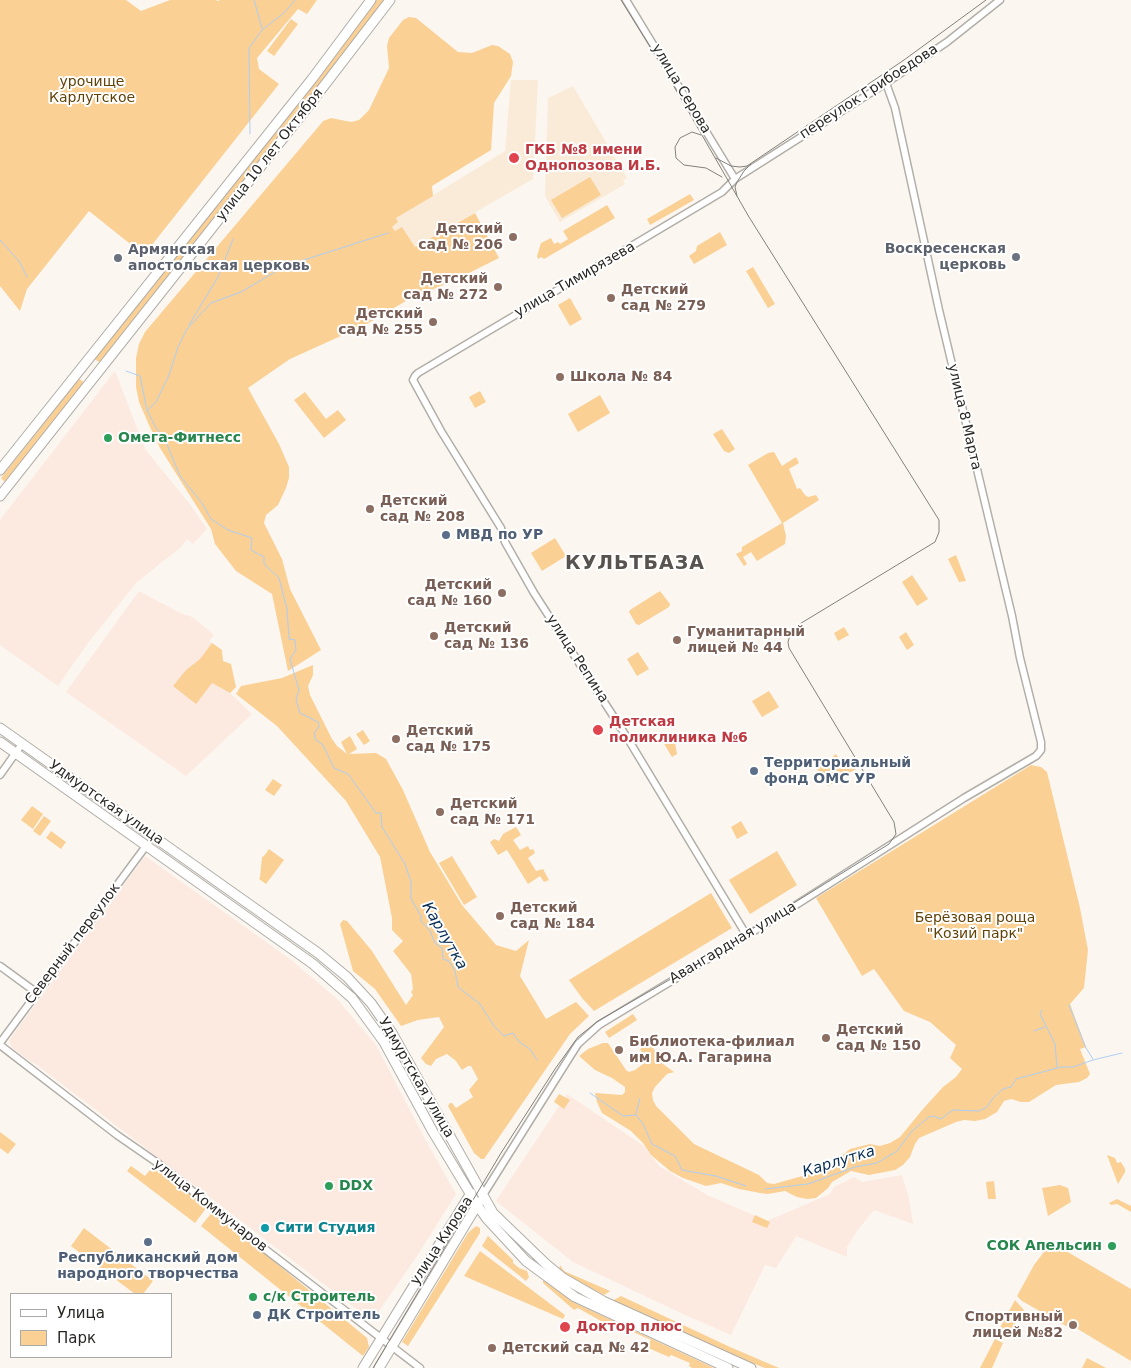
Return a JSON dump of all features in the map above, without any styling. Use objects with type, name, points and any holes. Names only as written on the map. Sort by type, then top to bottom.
[{"type":"main road","name":"улица 10 лет Октября","points":[[0,470],[312,79],[371,0]]},
{"type":"main road","name":"улица 10 лет Октября","points":[[0,496],[313,101],[390,0]]},
{"type":"main road","points":[[90,358],[94,365],[102,367]]},
{"type":"main road","points":[[78,374],[86,377],[90,383]]},
{"type":"main road","name":"Удмуртская улица","points":[[0,728],[318,953],[347,977],[371,1004],[392,1033],[493,1213],[546,1264],[578,1288],[603,1301],[751,1368]]},
{"type":"main road","name":"Удмуртская улица","points":[[0,742],[313,964],[352,998],[384,1042],[433,1132],[477,1205],[487,1220],[526,1261],[575,1297],[728,1368]]},
{"type":"main road","points":[[37,768],[37,761],[43,758]]},
{"type":"main road","points":[[448,1155],[452,1156],[458,1150]]},
{"type":"main road","name":"улица Кирова","points":[[363,1368],[470,1193],[483,1195],[378,1368]]},
{"type":"main road","points":[[510,1244],[517,1237]]},
{"type":"street","name":"улица Серова","points":[[626,0],[736,179]]},
{"type":"street","name":"переулок Грибоедова","points":[[736,179],[947,42],[1000,0]]},
{"type":"street","points":[[873,91],[889,94],[890,84],[895,77]]},
{"type":"street","name":"улица 8 Марта","points":[[886,83],[895,108],[939,310],[1006,591],[1041,742],[1041,750]]},
{"type":"street","name":"улица Тимирязева","points":[[413,380],[418,373],[722,192],[736,179]]},
{"type":"street","name":"улица Репина","points":[[413,380],[441,431],[501,528],[505,542],[534,593],[628,739],[747,936]]},
{"type":"street","points":[[0,775],[22,744]]},
{"type":"street","name":"Авангардная улица","points":[[483,1195],[571,1055],[599,1024],[747,936],[964,798],[1036,756],[1041,750]]},
{"type":"street","name":"Северный переулок","points":[[0,1044],[146,846]]},
{"type":"street","points":[[0,966],[36,993]]},
{"type":"street","name":"улица Коммунаров","points":[[0,1044],[117,1135],[159,1164],[257,1243],[420,1368]]},
{"type":"shaded area","name":"ГКБ №8 имени Однопозова И.Б.","points":[[511,80],[538,80],[533,179],[415,247],[402,227],[395,232],[392,227],[398,222],[396,218],[505,151]]},
{"type":"shaded area","points":[[573,86],[627,178],[623,180],[625,184],[560,222],[545,196],[548,98]]},
{"type":"shaded area","points":[[115,371],[145,449],[192,507],[207,529],[193,544],[187,539],[181,547],[137,582],[90,640],[58,686],[0,645],[0,520]]},
{"type":"shaded area","points":[[139,591],[180,613],[192,617],[214,635],[209,641],[212,643],[200,659],[186,670],[173,686],[212,683],[230,693],[252,714],[186,776],[66,692]]},
{"type":"shaded area","points":[[145,856],[290,959],[337,999],[376,1045],[456,1194],[417,1256],[372,1321],[37,1065],[12,1048],[10,1039]]},
{"type":"shaded area","points":[[567,1094],[644,1146],[659,1166],[707,1195],[767,1221],[830,1194],[834,1187],[854,1177],[862,1182],[902,1175],[909,1198],[913,1224],[874,1210],[847,1247],[847,1257],[796,1236],[776,1268],[765,1265],[731,1335],[573,1262],[496,1201]]},
{"type":"green space","name":"урочище Карлутское","points":[[0,0],[126,0],[141,11],[170,0],[317,0],[307,14],[298,9],[257,58],[259,69],[279,84],[144,255],[89,211],[27,289],[20,311],[0,286]]},
{"type":"green space","points":[[375,0],[384,0],[309,99],[101,363],[94,359]]},
{"type":"green space","points":[[409,17],[416,18],[458,52],[472,53],[492,45],[498,46],[510,54],[513,62],[511,76],[494,103],[491,150],[432,186],[433,196],[396,218],[398,222],[392,227],[395,231],[402,227],[415,247],[475,213],[499,258],[451,282],[411,298],[365,325],[290,359],[248,388],[279,444],[289,467],[289,478],[286,488],[278,505],[266,515],[264,523],[282,559],[290,589],[321,650],[288,671],[272,594],[236,571],[215,544],[211,529],[160,448],[139,402],[136,387],[136,358],[139,344],[145,332],[323,121],[331,118],[351,122],[359,120],[369,110],[389,68],[387,46],[389,38],[403,20]]},
{"type":"green space","points":[[291,19],[298,24],[274,56],[267,51]]},
{"type":"green space","points":[[590,177],[601,195],[562,218],[551,200]]},
{"type":"green space","points":[[690,194],[694,200],[650,225],[647,219]]},
{"type":"green space","points":[[607,205],[615,218],[544,259],[541,257],[538,259],[537,256],[541,243],[551,238],[554,244],[558,242],[560,244],[568,239],[563,231]]},
{"type":"green space","points":[[720,232],[727,245],[694,264],[689,256],[696,251],[697,246]]},
{"type":"green space","points":[[753,267],[775,304],[768,308],[746,271]]},
{"type":"green space","points":[[570,298],[582,319],[570,326],[558,305]]},
{"type":"green space","points":[[79,379],[85,383],[6,483],[1,478]]},
{"type":"green space","points":[[480,391],[486,402],[475,408],[469,397]]},
{"type":"green space","points":[[305,392],[326,419],[338,410],[346,420],[324,438],[294,400]]},
{"type":"green space","points":[[600,395],[610,413],[578,432],[568,414]]},
{"type":"green space","points":[[722,429],[735,449],[729,453],[724,451],[713,434]]},
{"type":"green space","points":[[774,452],[782,466],[796,457],[799,463],[789,469],[797,489],[800,488],[808,497],[816,495],[819,500],[783,523],[786,536],[785,544],[757,561],[751,552],[743,557],[747,564],[744,566],[736,554],[742,551],[742,547],[782,523],[748,465],[768,453]]},
{"type":"green space","points":[[555,538],[566,556],[542,571],[531,553]]},
{"type":"green space","points":[[956,555],[966,581],[959,582],[948,559]]},
{"type":"green space","points":[[912,575],[928,599],[917,606],[902,582]]},
{"type":"green space","points":[[660,591],[670,604],[669,607],[639,625],[636,624],[629,612],[630,610]]},
{"type":"green space","points":[[844,627],[849,635],[838,641],[834,633]]},
{"type":"green space","points":[[906,632],[914,645],[907,650],[899,637]]},
{"type":"green space","points":[[212,643],[222,650],[223,661],[231,664],[236,687],[230,693],[212,683],[196,704],[173,686],[186,670],[200,659]]},
{"type":"green space","points":[[638,652],[649,669],[637,676],[627,659]]},
{"type":"green space","points":[[313,665],[313,675],[308,686],[310,695],[337,746],[347,754],[341,742],[350,736],[357,749],[349,754],[376,753],[386,759],[403,790],[430,852],[462,905],[496,945],[516,951],[529,940],[520,976],[546,1019],[576,1002],[589,1016],[570,1034],[484,1159],[481,1159],[474,1153],[448,1106],[452,1103],[456,1108],[473,1097],[469,1090],[478,1079],[471,1066],[462,1070],[456,1061],[447,1054],[436,1059],[431,1066],[426,1064],[421,1058],[444,1027],[439,1017],[418,1020],[401,1026],[375,989],[353,971],[340,924],[343,920],[347,921],[372,951],[406,1005],[413,995],[411,992],[413,989],[411,974],[393,951],[403,941],[392,930],[392,918],[380,857],[346,801],[277,726],[236,694],[241,686],[282,678]]},
{"type":"green space","points":[[769,691],[779,707],[762,717],[752,701]]},
{"type":"green space","points":[[363,730],[370,741],[364,745],[356,734]]},
{"type":"green space","points":[[673,732],[677,754],[672,757],[663,739]]},
{"type":"green space","points":[[836,754],[840,760],[848,757],[856,769],[828,786],[817,769]]},
{"type":"green space","name":"Берёзовая роща \"Козий парк\"","points":[[1031,765],[1041,767],[1047,772],[1080,908],[1088,950],[1084,988],[1070,1004],[1086,1047],[1080,1049],[1090,1074],[1087,1078],[1079,1082],[1056,1085],[1029,1102],[1011,1099],[1004,1101],[997,1112],[985,1119],[956,1122],[919,1138],[910,1157],[895,1170],[869,1175],[851,1171],[832,1182],[816,1198],[807,1199],[797,1197],[785,1191],[768,1194],[760,1193],[721,1183],[706,1186],[683,1178],[670,1171],[651,1155],[643,1143],[631,1131],[602,1113],[595,1093],[622,1095],[625,1092],[625,1087],[595,1070],[579,1056],[588,1049],[608,1043],[629,1072],[647,1061],[640,1049],[650,1043],[663,1064],[674,1072],[667,1074],[655,1087],[652,1093],[656,1106],[694,1144],[759,1175],[767,1183],[774,1184],[824,1170],[850,1149],[870,1144],[880,1146],[900,1137],[943,1087],[956,1077],[962,1069],[950,1058],[956,1045],[930,1022],[904,1011],[874,969],[862,976],[816,898]]},
{"type":"green space","points":[[273,779],[282,785],[274,796],[265,790]]},
{"type":"green space","points":[[32,806],[43,814],[33,829],[21,820]]},
{"type":"green space","points":[[44,816],[51,821],[40,836],[33,831]]},
{"type":"green space","points":[[741,821],[748,833],[737,839],[731,827]]},
{"type":"green space","points":[[516,827],[521,835],[513,840],[520,850],[528,846],[530,850],[533,849],[535,853],[528,858],[536,871],[543,869],[549,880],[544,882],[540,876],[528,884],[507,850],[498,855],[490,842],[494,839],[499,841],[503,834]]},
{"type":"green space","points":[[51,831],[66,842],[61,849],[46,838]]},
{"type":"green space","points":[[269,849],[284,860],[266,884],[259,879],[262,857]]},
{"type":"green space","points":[[777,851],[797,885],[750,914],[729,880]]},
{"type":"green space","points":[[452,856],[477,897],[464,905],[439,863]]},
{"type":"green space","points":[[711,893],[732,928],[594,1011],[569,980]]},
{"type":"green space","points":[[633,1014],[637,1020],[609,1038],[605,1032]]},
{"type":"green space","points":[[559,1094],[570,1100],[564,1109],[554,1102]]},
{"type":"green space","points":[[0,1132],[16,1144],[8,1154],[0,1148]]},
{"type":"green space","points":[[1107,1155],[1115,1158],[1117,1163],[1121,1162],[1125,1169],[1118,1184]]},
{"type":"green space","points":[[154,1165],[207,1207],[195,1223],[127,1171],[131,1166],[145,1176]]},
{"type":"green space","points":[[994,1181],[996,1199],[988,1199],[986,1182]]},
{"type":"green space","points":[[1060,1185],[1068,1188],[1071,1202],[1048,1216],[1042,1188]]},
{"type":"green space","points":[[1117,1199],[1131,1206],[1131,1212],[1117,1204],[1111,1205],[1109,1203]]},
{"type":"green space","points":[[213,1211],[367,1338],[369,1347],[363,1356],[201,1226]]},
{"type":"green space","points":[[755,1215],[770,1222],[767,1228],[752,1222]]},
{"type":"green space","points":[[476,1226],[480,1228],[480,1233],[408,1346],[402,1342],[468,1233]]},
{"type":"green space","points":[[84,1228],[153,1281],[144,1293],[134,1293],[71,1246]]},
{"type":"green space","points":[[488,1236],[513,1260],[513,1263],[527,1271],[529,1277],[526,1281],[482,1246]]},
{"type":"green space","points":[[1050,1244],[1054,1244],[1131,1289],[1131,1361],[1071,1325],[1066,1326],[1022,1301],[1017,1296],[1034,1265]]},
{"type":"green space","points":[[480,1251],[565,1315],[563,1319],[464,1276]]},
{"type":"green space","points":[[560,1265],[564,1271],[610,1291],[604,1295],[594,1290],[588,1290],[559,1270]]},
{"type":"green space","points":[[543,1280],[575,1303],[714,1368],[692,1368],[689,1366],[690,1363],[671,1355],[669,1357],[646,1347],[651,1340],[617,1325],[615,1329],[578,1308],[574,1310],[543,1283]]},
{"type":"green space","points":[[621,1296],[779,1368],[765,1368],[745,1362],[612,1301]]},
{"type":"green space","points":[[1015,1300],[1024,1310],[1005,1339],[996,1335]]},
{"type":"green space","points":[[995,1339],[1003,1343],[992,1368],[980,1368]]},
{"type":"green space","points":[[1087,1358],[1106,1368],[1082,1368]]},
{"type":"waterway","points":[[254,0],[262,28]]},
{"type":"waterway","points":[[250,134],[249,48],[262,30],[284,13],[295,0]]},
{"type":"waterway","points":[[187,329],[211,303],[241,292],[285,266],[388,233]]},
{"type":"waterway","points":[[189,325],[218,277],[233,239]]},
{"type":"waterway","name":"Карлутка","points":[[0,240],[19,261],[27,277]]},
{"type":"waterway","points":[[148,410],[156,402],[187,329]]},
{"type":"waterway","name":"Карлутка","points":[[126,371],[140,376],[147,410],[156,428],[164,437],[180,476],[202,503],[211,519],[228,530],[252,538],[251,550],[264,557],[264,564],[279,578],[287,609],[289,639],[295,640],[296,650],[290,659],[299,690],[296,699],[300,713],[318,722],[319,727],[314,733],[316,740],[323,745],[334,768],[348,774],[376,813],[381,813],[382,827],[405,864],[411,882],[411,899],[421,916],[421,921],[430,931],[435,943],[442,948],[443,959],[449,961],[455,971],[458,987],[480,1004],[494,1026],[504,1036],[513,1033],[519,1042],[530,1049],[537,1060]]},
{"type":"waterway","points":[[1069,1005],[1086,1048],[1093,1059]]},
{"type":"waterway","points":[[1042,1010],[1040,1014],[1055,1044],[1057,1067]]},
{"type":"waterway","points":[[1034,1031],[1045,1027]]},
{"type":"waterway","name":"Карлутка","points":[[765,1189],[808,1184],[855,1167],[877,1163],[897,1151],[912,1131],[929,1117],[934,1116],[941,1119],[953,1110],[979,1111],[987,1107],[1003,1089],[1011,1087],[1016,1079],[1061,1067],[1073,1067],[1122,1053]]},
{"type":"waterway","name":"Карлутка","points":[[590,1093],[623,1116],[636,1115],[643,1124],[652,1144],[675,1156],[682,1170],[716,1176],[746,1186]]},
{"type":"waterway","points":[[636,1114],[640,1098]]},
{"type":"tram line","points":[[373,1368],[501,1153],[578,1037],[598,1021],[676,976],[889,844],[896,834],[894,822],[789,648],[788,642],[791,632],[798,625],[935,542],[939,532],[939,520],[749,217],[664,69],[621,0]]},
{"type":"tram line","points":[[716,158],[731,166],[747,166],[904,60],[986,0]]},
{"type":"tram line","points":[[701,135],[692,132],[680,138],[675,147],[676,158],[684,165],[706,168],[722,177]]},
{"type":"tram line","points":[[737,196],[735,187],[737,182],[751,164]]},
{"type":"place","name":"ГКБ №8 имени Однопозова И.Б.","points":[[514,158]]},
{"type":"place","name":"Детский сад № 206","points":[[513,237]]},
{"type":"place","name":"Воскресенская церковь","points":[[1016,257]]},
{"type":"place","name":"Армянская апостольская церковь","points":[[118,258]]},
{"type":"place","name":"Детский сад № 272","points":[[498,287]]},
{"type":"place","name":"Детский сад № 279","points":[[611,298]]},
{"type":"place","name":"Детский сад № 255","points":[[433,322]]},
{"type":"place","name":"Школа № 84","points":[[560,377]]},
{"type":"place","name":"Омега-Фитнесс","points":[[108,438]]},
{"type":"place","name":"Детский сад № 208","points":[[370,509]]},
{"type":"place","name":"МВД по УР","points":[[446,535]]},
{"type":"place","name":"Детский сад № 160","points":[[502,593]]},
{"type":"place","name":"Детский сад № 136","points":[[434,636]]},
{"type":"place","name":"Гуманитарный лицей № 44","points":[[677,640]]},
{"type":"place","name":"Детская поликлиника №6","points":[[598,730]]},
{"type":"place","name":"Детский сад № 175","points":[[396,739]]},
{"type":"place","name":"Территориальный фонд ОМС УР","points":[[754,771]]},
{"type":"place","name":"Детский сад № 171","points":[[440,812]]},
{"type":"place","name":"Детский сад № 184","points":[[500,916]]},
{"type":"place","name":"Детский сад № 150","points":[[826,1038]]},
{"type":"place","name":"Библиотека-филиал им Ю.А. Гагарина","points":[[619,1050]]},
{"type":"place","name":"DDX","points":[[329,1186]]},
{"type":"place","name":"Сити Студия","points":[[265,1228]]},
{"type":"place","name":"Республиканский дом народного творчества","points":[[148,1242]]},
{"type":"place","name":"СОК Апельсин","points":[[1112,1246]]},
{"type":"place","name":"с/к Строитель","points":[[253,1297]]},
{"type":"place","name":"ДК Строитель","points":[[257,1315]]},
{"type":"place","name":"Спортивный лицей №82","points":[[1073,1325]]},
{"type":"place","name":"Доктор плюс","points":[[565,1327]]},
{"type":"place","name":"Детский сад № 42","points":[[492,1348]]},
{"type":"district","name":"КУЛЬТБАЗА","points":[[635,564]]}]
